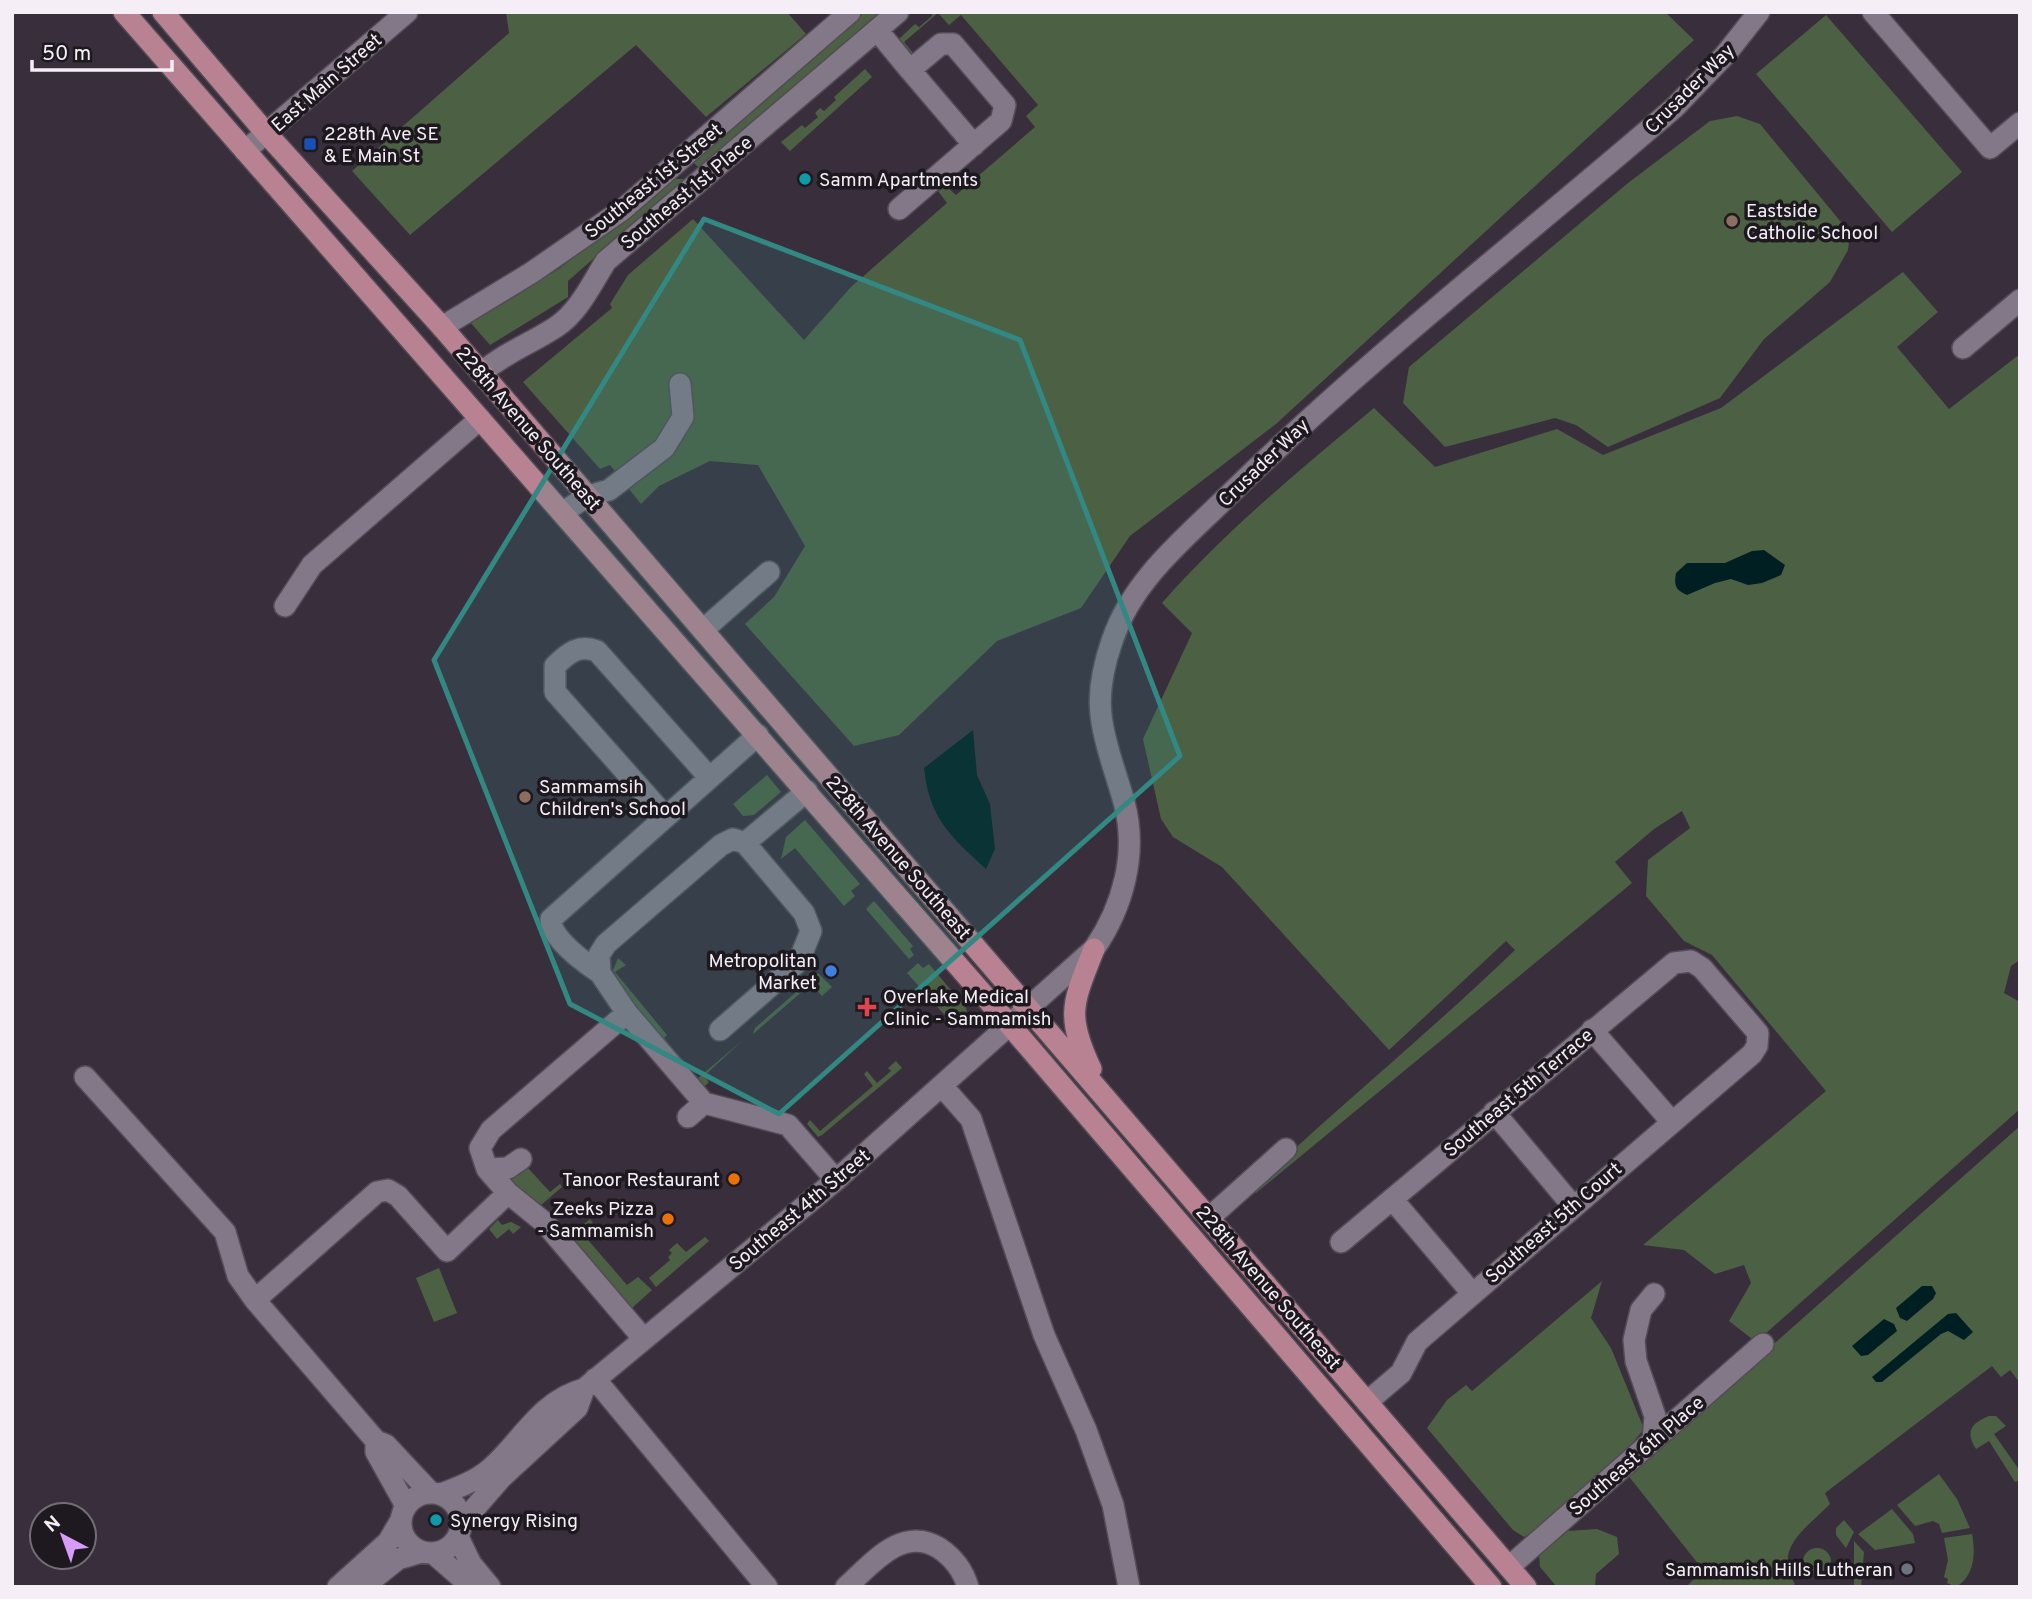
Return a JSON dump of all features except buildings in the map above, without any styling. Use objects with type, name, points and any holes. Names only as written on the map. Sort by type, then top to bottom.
[{"type":"main road","name":"228th Avenue Southeast","points":[[124,12],[807,791],[1490,1587]]},
{"type":"main road","name":"228th Avenue Southeast","points":[[163,12],[266,133],[442,327],[1526,1587]]},
{"type":"main road","points":[[1094,949],[1072,1010],[1075,1036],[1092,1071],[1130,1126]]},
{"type":"street","name":"Southeast 1st Street","points":[[442,327],[531,273],[622,210],[849,12]]},
{"type":"street","name":"Southeast 1st Place","points":[[481,373],[505,353],[558,326],[580,303],[606,261],[898,12]]},
{"type":"street","name":"Crusader Way","points":[[1009,1024],[1094,949],[1108,929],[1123,890],[1129,849],[1125,806],[1102,723],[1103,669],[1112,638],[1140,585],[1319,409],[1675,107],[1725,55],[1759,12]]},
{"type":"street","points":[[1873,12],[1990,148],[2020,123]]},
{"type":"street","name":"East Main Street","points":[[245,151],[399,15]]},
{"type":"street","points":[[877,30],[974,145]]},
{"type":"street","points":[[899,209],[1001,121],[1005,106],[953,44],[941,44],[910,70]]},
{"type":"street","points":[[1963,348],[2020,300]]},
{"type":"street","points":[[563,512],[588,496],[609,490],[664,448],[683,417],[680,384]]},
{"type":"street","points":[[285,606],[312,565],[480,419]]},
{"type":"street","points":[[703,630],[769,572]]},
{"type":"street","points":[[664,816],[555,692],[555,666],[563,657],[574,650],[587,647],[597,651],[708,776]]},
{"type":"street","points":[[758,735],[708,776],[551,919],[553,929],[578,958],[600,973],[627,1013],[646,1051],[704,1103],[788,1125],[836,1180]]},
{"type":"street","points":[[745,844],[807,791]]},
{"type":"street","points":[[600,973],[601,950],[618,934],[727,840],[733,839],[745,844],[804,913],[811,931],[799,961],[720,1030]]},
{"type":"street","name":"Southeast 5th Terrace","points":[[1341,1242],[1674,963],[1691,961],[1702,968],[1758,1033],[1757,1046],[1752,1054]]},
{"type":"street","points":[[627,1013],[491,1130],[480,1148],[487,1170],[508,1193],[545,1223],[643,1338]]},
{"type":"street","name":"Southeast 4th Street","points":[[436,1493],[490,1468],[527,1425],[564,1394],[590,1384],[836,1180],[1009,1024]]},
{"type":"street","points":[[1592,1030],[1671,1121]]},
{"type":"street","name":"Southeast 5th Court","points":[[1367,1402],[1401,1373],[1417,1342],[1572,1205],[1752,1054]]},
{"type":"street","points":[[85,1077],[225,1232],[238,1276],[254,1300],[376,1441],[386,1445],[436,1493],[457,1507],[460,1530],[470,1563],[490,1587]]},
{"type":"street","points":[[942,1086],[971,1119],[1044,1335],[1086,1430],[1108,1493],[1129,1573],[1129,1587]]},
{"type":"street","points":[[688,1117],[704,1103]]},
{"type":"street","points":[[1494,1112],[1572,1205]]},
{"type":"street","points":[[1209,1218],[1286,1149]]},
{"type":"street","points":[[487,1170],[508,1168],[521,1159]]},
{"type":"street","points":[[254,1300],[377,1192],[387,1190],[398,1196],[447,1251],[508,1193]]},
{"type":"street","points":[[1392,1199],[1472,1293]]},
{"type":"street","points":[[1653,1441],[1655,1416],[1636,1361],[1634,1340],[1641,1310],[1654,1294]]},
{"type":"street","name":"Southeast 6th Place","points":[[1509,1567],[1763,1344]]},
{"type":"street","points":[[590,1384],[767,1587]]},
{"type":"street","name":"Southeast 4th Street","points":[[460,1530],[501,1478],[577,1408],[590,1384]]},
{"type":"street","points":[[376,1441],[376,1452],[393,1476],[404,1513],[407,1541],[428,1552],[471,1587]]},
{"type":"street","points":[[338,1587],[388,1542],[404,1513],[421,1494],[436,1493]]},
{"type":"street","points":[[363,1587],[398,1559],[443,1551],[460,1530]]},
{"type":"street","points":[[846,1587],[887,1550],[916,1539],[934,1545],[955,1561],[968,1587]]},
{"type":"highlighted area","points":[[704,219],[1020,340],[1180,756],[779,1114],[570,1004],[434,660]]},
{"type":"shaded area","points":[[506,12],[787,12],[806,34],[706,117],[636,45],[410,235],[352,171],[509,33]]},
{"type":"shaded area","points":[[858,12],[880,12],[699,168],[691,160]]},
{"type":"shaded area","points":[[931,12],[1665,12],[1694,40],[1276,424],[1130,536],[1081,608],[997,641],[899,735],[854,746],[745,624],[774,597],[805,546],[758,465],[710,461],[659,486],[641,504],[610,465],[600,469],[523,382],[612,308],[610,304],[628,275],[693,219],[804,340],[851,287],[947,203],[938,191],[945,185],[956,195],[1035,127],[1026,116],[1038,105],[961,15],[949,25],[938,13],[904,42],[914,54],[912,56],[899,39],[915,24],[919,27],[932,16]]},
{"type":"shaded area","points":[[1826,15],[1962,172],[1892,232],[1756,74]]},
{"type":"shaded area","points":[[865,69],[872,77],[790,151],[781,142],[802,125],[805,128],[818,117],[815,113],[820,108],[824,111],[836,100],[834,97]]},
{"type":"shaded area","points":[[1737,116],[1760,124],[1850,233],[1848,250],[1830,282],[1764,339],[1720,398],[1608,447],[1576,425],[1555,418],[1445,447],[1403,403],[1409,367],[1628,183],[1710,121]]},
{"type":"shaded area","points":[[674,179],[684,179],[568,281],[568,297],[490,345],[470,322],[560,268]]},
{"type":"shaded area","points":[[1903,272],[1938,312],[1897,347],[1949,409],[2020,354],[2020,960],[2011,966],[2004,993],[2020,1002],[2020,1109],[1756,1342],[1729,1321],[1751,1283],[1744,1265],[1715,1274],[1684,1250],[1643,1245],[1826,1091],[1712,955],[1684,941],[1646,896],[1648,860],[1690,828],[1682,811],[1654,829],[1615,862],[1632,883],[1256,1193],[1252,1188],[1515,950],[1506,941],[1389,1050],[1222,867],[1173,837],[1161,819],[1143,739],[1192,633],[1162,603],[1238,526],[1374,408],[1435,467],[1557,429],[1603,455],[1721,408]]},
{"type":"shaded area","points":[[1764,550],[1785,565],[1781,575],[1762,583],[1748,585],[1731,579],[1687,595],[1676,587],[1676,573],[1687,563],[1725,563],[1752,551]]},
{"type":"shaded area","points":[[973,730],[977,775],[990,804],[995,849],[986,869],[962,847],[944,825],[931,800],[924,768]]},
{"type":"shaded area","points":[[767,775],[781,792],[754,815],[743,816],[733,804]]},
{"type":"shaded area","points":[[805,820],[860,884],[851,891],[855,896],[844,906],[795,848],[781,859],[786,837]]},
{"type":"shaded area","points":[[874,901],[913,946],[910,949],[914,955],[909,959],[866,909]]},
{"type":"shaded area","points":[[618,958],[626,965],[615,972],[667,1035],[663,1039],[634,1006],[613,970]]},
{"type":"shaded area","points":[[918,963],[923,968],[929,964],[966,1008],[969,1019],[964,1025],[949,1029],[949,1020],[907,973]]},
{"type":"shaded area","points":[[818,973],[832,987],[822,996],[811,984],[753,1034],[755,1028]]},
{"type":"shaded area","points":[[743,1040],[704,1076],[709,1082],[704,1087],[697,1079]]},
{"type":"shaded area","points":[[896,1061],[902,1068],[822,1135],[818,1137],[807,1124],[810,1120],[820,1131],[873,1086],[864,1074],[867,1071],[877,1083],[891,1071],[888,1068]]},
{"type":"shaded area","points":[[2020,1126],[2020,1383],[2010,1370],[2001,1377],[1992,1366],[1825,1493],[1830,1504],[1803,1530],[1790,1549],[1789,1571],[1795,1584],[1791,1587],[1686,1587],[1703,1570],[1627,1474]]},
{"type":"shaded area","points":[[528,1168],[550,1192],[560,1184],[562,1187],[541,1205],[510,1182],[509,1176],[519,1175]]},
{"type":"shaded area","points":[[590,1219],[593,1223],[582,1233],[627,1285],[638,1277],[652,1290],[631,1309],[575,1243],[576,1231]]},
{"type":"shaded area","points":[[498,1220],[502,1225],[511,1222],[521,1227],[513,1234],[509,1229],[497,1239],[489,1229]]},
{"type":"shaded area","points":[[705,1237],[709,1241],[656,1287],[649,1278],[670,1260],[668,1257],[672,1253],[669,1250],[677,1243],[686,1252]]},
{"type":"shaded area","points":[[439,1268],[457,1313],[434,1322],[416,1278]]},
{"type":"shaded area","points":[[1602,1281],[1591,1318],[1611,1348],[1644,1429],[1589,1488],[1558,1515],[1524,1537],[1513,1530],[1427,1428],[1447,1400],[1466,1385],[1472,1391]]},
{"type":"shaded area","points":[[1922,1286],[1932,1286],[1936,1293],[1933,1299],[1907,1321],[1900,1318],[1896,1308]]},
{"type":"shaded area","points":[[1956,1313],[1973,1332],[1964,1340],[1948,1331],[1941,1334],[1882,1382],[1876,1382],[1872,1377],[1948,1314]]},
{"type":"shaded area","points":[[1884,1319],[1894,1324],[1897,1331],[1868,1355],[1861,1356],[1852,1346]]},
{"type":"shaded area","points":[[1989,1416],[1996,1416],[2006,1426],[1994,1434],[2020,1471],[2020,1480],[2015,1482],[1989,1441],[1976,1449],[1973,1443],[1971,1433],[1974,1425]]},
{"type":"shaded area","points":[[1939,1474],[1957,1499],[1970,1528],[1942,1533],[1939,1524],[1933,1521],[1915,1526],[1897,1505]]},
{"type":"shaded area","points":[[1892,1509],[1913,1534],[1915,1543],[1875,1550],[1858,1534]]},
{"type":"shaded area","points":[[1844,1520],[1854,1532],[1846,1548],[1836,1535],[1836,1528]]},
{"type":"shaded area","points":[[1597,1529],[1617,1537],[1619,1554],[1596,1574],[1595,1587],[1557,1587],[1540,1567],[1539,1555],[1568,1531]]},
{"type":"shaded area","points":[[1972,1534],[1974,1550],[1970,1571],[1956,1587],[1947,1583],[1948,1579],[1944,1577],[1948,1560],[1944,1538]]},
{"type":"shaded area","points":[[1854,1541],[1864,1552],[1861,1587],[1854,1587]]},
{"type":"shaded area","points":[[1817,1548],[1827,1552],[1831,1562],[1827,1572],[1817,1576],[1807,1572],[1803,1562],[1807,1552]]},
{"type":"place","name":"228th Ave SE & E Main St","points":[[310,144]]},
{"type":"place","name":"Samm Apartments","points":[[805,179]]},
{"type":"place","name":"Eastside Catholic School","points":[[1732,221]]},
{"type":"place","name":"Sammamsih Children's School","points":[[525,797]]},
{"type":"place","name":"Metropolitan Market","points":[[831,971]]},
{"type":"place","name":"Overlake Medical Clinic - Sammamish","points":[[867,1007]]},
{"type":"place","name":"Tanoor Restaurant","points":[[734,1179]]},
{"type":"place","name":"Zeeks Pizza - Sammamish","points":[[668,1219]]},
{"type":"place","name":"Synergy Rising","points":[[436,1520]]},
{"type":"place","name":"Sammamish Hills Lutheran","points":[[1907,1569]]}]
